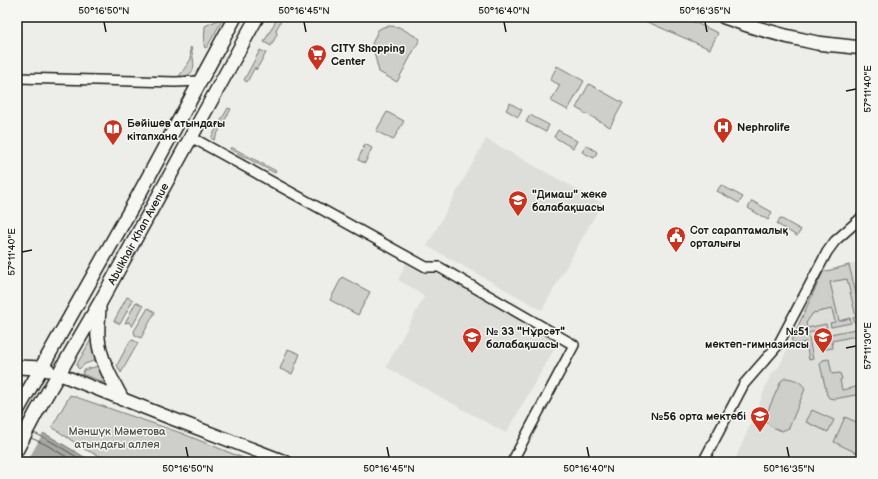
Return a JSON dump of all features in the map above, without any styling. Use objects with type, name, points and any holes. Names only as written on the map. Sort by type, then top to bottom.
[{"type":"main road","name":"Abulkhair Khan Avenue","points":[[18,410],[236,17]]},
{"type":"main road","name":"Abulkhair Khan Avenue","points":[[17,449],[110,285],[257,17]]},
{"type":"main road","points":[[732,18],[772,33],[818,43],[861,48]]},
{"type":"main road","points":[[136,198],[152,208]]},
{"type":"main road","points":[[93,276],[110,285]]},
{"type":"main road","points":[[100,303],[98,336],[100,350],[106,367],[122,399]]},
{"type":"main road","points":[[17,367],[42,368],[59,374]]},
{"type":"street","points":[[17,78],[175,82],[201,81]]},
{"type":"street","points":[[191,137],[426,267],[439,267],[574,345],[512,462]]},
{"type":"street","points":[[703,462],[744,384],[778,345],[826,252],[835,241],[861,218]]},
{"type":"street","points":[[59,374],[286,462]]},
{"type":"shaded area","points":[[17,17],[35,17],[35,19],[22,19],[22,67],[17,67]]},
{"type":"shaded area","name":"\"Димаш\" жеке балабақшасы","points":[[486,139],[602,203],[542,310],[427,246]]},
{"type":"shaded area","name":"№51 мектеп-гимназиясы","points":[[858,262],[861,264],[861,462],[734,462],[771,374],[779,367],[823,272]]},
{"type":"shaded area","name":"№ 33 \"Нұрсәт\" балабақшасы","points":[[406,263],[424,273],[437,274],[559,341],[506,433],[386,367],[424,297],[414,289],[398,280]]},
{"type":"green space","points":[[221,17],[224,17],[205,48],[205,26],[220,19]]},
{"type":"green space","points":[[278,17],[283,17],[276,30],[277,34],[271,46],[264,42]]},
{"type":"green space","points":[[636,17],[683,17],[718,33],[710,49]]},
{"type":"green space","points":[[389,26],[399,27],[420,39],[397,82],[379,72],[372,44],[378,30]]},
{"type":"green space","points":[[191,47],[194,68],[185,77],[178,78],[191,59]]},
{"type":"green space","points":[[260,50],[266,53],[256,70],[255,67],[247,82],[244,80]]},
{"type":"green space","points":[[557,66],[584,81],[568,110],[551,101],[560,85],[550,80]]},
{"type":"green space","points":[[589,84],[623,103],[610,127],[576,108]]},
{"type":"green space","points":[[510,103],[522,110],[518,117],[506,110]]},
{"type":"green space","points":[[228,108],[231,109],[214,140],[211,138]]},
{"type":"green space","points":[[387,112],[404,121],[393,140],[376,131]]},
{"type":"green space","points":[[530,115],[549,125],[546,132],[526,122]]},
{"type":"green space","points":[[558,130],[577,141],[573,148],[554,137]]},
{"type":"green space","points":[[365,144],[372,148],[365,163],[358,160]]},
{"type":"green space","points":[[586,145],[597,152],[594,158],[582,152]]},
{"type":"green space","points":[[231,147],[276,171],[275,173],[230,149]]},
{"type":"green space","points":[[721,185],[743,197],[739,203],[717,191]]},
{"type":"green space","points":[[752,201],[772,212],[768,220],[748,208]]},
{"type":"green space","points":[[780,218],[801,230],[797,236],[777,224]]},
{"type":"green space","points":[[849,265],[861,319],[854,322],[853,318],[856,317],[847,279],[830,282],[839,321],[850,318],[851,323],[831,327],[830,323],[835,322],[832,309],[813,313],[806,323],[807,328],[826,324],[827,328],[808,333],[813,359],[809,360],[806,342],[797,344],[791,341],[823,272]]},
{"type":"green space","points":[[342,277],[370,292],[358,315],[330,300]]},
{"type":"green space","points":[[127,297],[133,300],[120,324],[114,321]]},
{"type":"green space","points":[[136,302],[143,306],[132,327],[129,322],[125,323]]},
{"type":"green space","points":[[148,308],[155,312],[141,338],[135,335],[134,331]]},
{"type":"green space","points":[[861,328],[861,335],[832,341],[833,348],[822,349],[816,344],[816,340],[820,336]]},
{"type":"green space","points":[[93,336],[96,360],[85,364],[79,369],[77,364]]},
{"type":"green space","points":[[133,340],[138,343],[121,373],[117,365],[130,341]]},
{"type":"green space","points":[[288,349],[300,354],[292,374],[280,369]]},
{"type":"green space","points":[[829,359],[832,374],[840,373],[842,379],[840,380],[842,390],[861,386],[861,394],[834,399],[829,398],[820,364],[823,360]]},
{"type":"green space","points":[[98,366],[104,378],[110,385],[82,374],[84,370]]},
{"type":"green space","points":[[785,378],[797,381],[802,384],[805,389],[789,428],[782,431],[769,425],[765,417],[781,381]]},
{"type":"green space","name":"Мәншүк Мәметова атындағы аллея","points":[[70,395],[181,433],[253,462],[113,462],[84,449],[52,427]]},
{"type":"green space","points":[[812,410],[834,420],[828,432],[806,422]]},
{"type":"green space","points":[[845,417],[861,424],[861,455],[834,442]]},
{"type":"water","points":[[17,421],[49,436],[95,462],[17,462]]},
{"type":"pier","points":[[17,419],[44,431],[27,462],[17,462]]},
{"type":"place","name":"CITY Shopping Center","points":[[317,71]]},
{"type":"place","name":"Nephrolife","points":[[723,144]]},
{"type":"place","name":"Бәйішев атындағы кітапхана","points":[[113,146]]},
{"type":"place","name":"\"Димаш\" жеке балабақшасы","points":[[518,217]]},
{"type":"place","name":"Сот сараптамалық орталығы","points":[[676,253]]},
{"type":"place","name":"№ 33 \"Нұрсәт\" балабақшасы","points":[[472,354]]},
{"type":"place","name":"№51 мектеп-гимназиясы","points":[[823,354]]},
{"type":"place","name":"№56 орта мектебі","points":[[760,433]]}]
